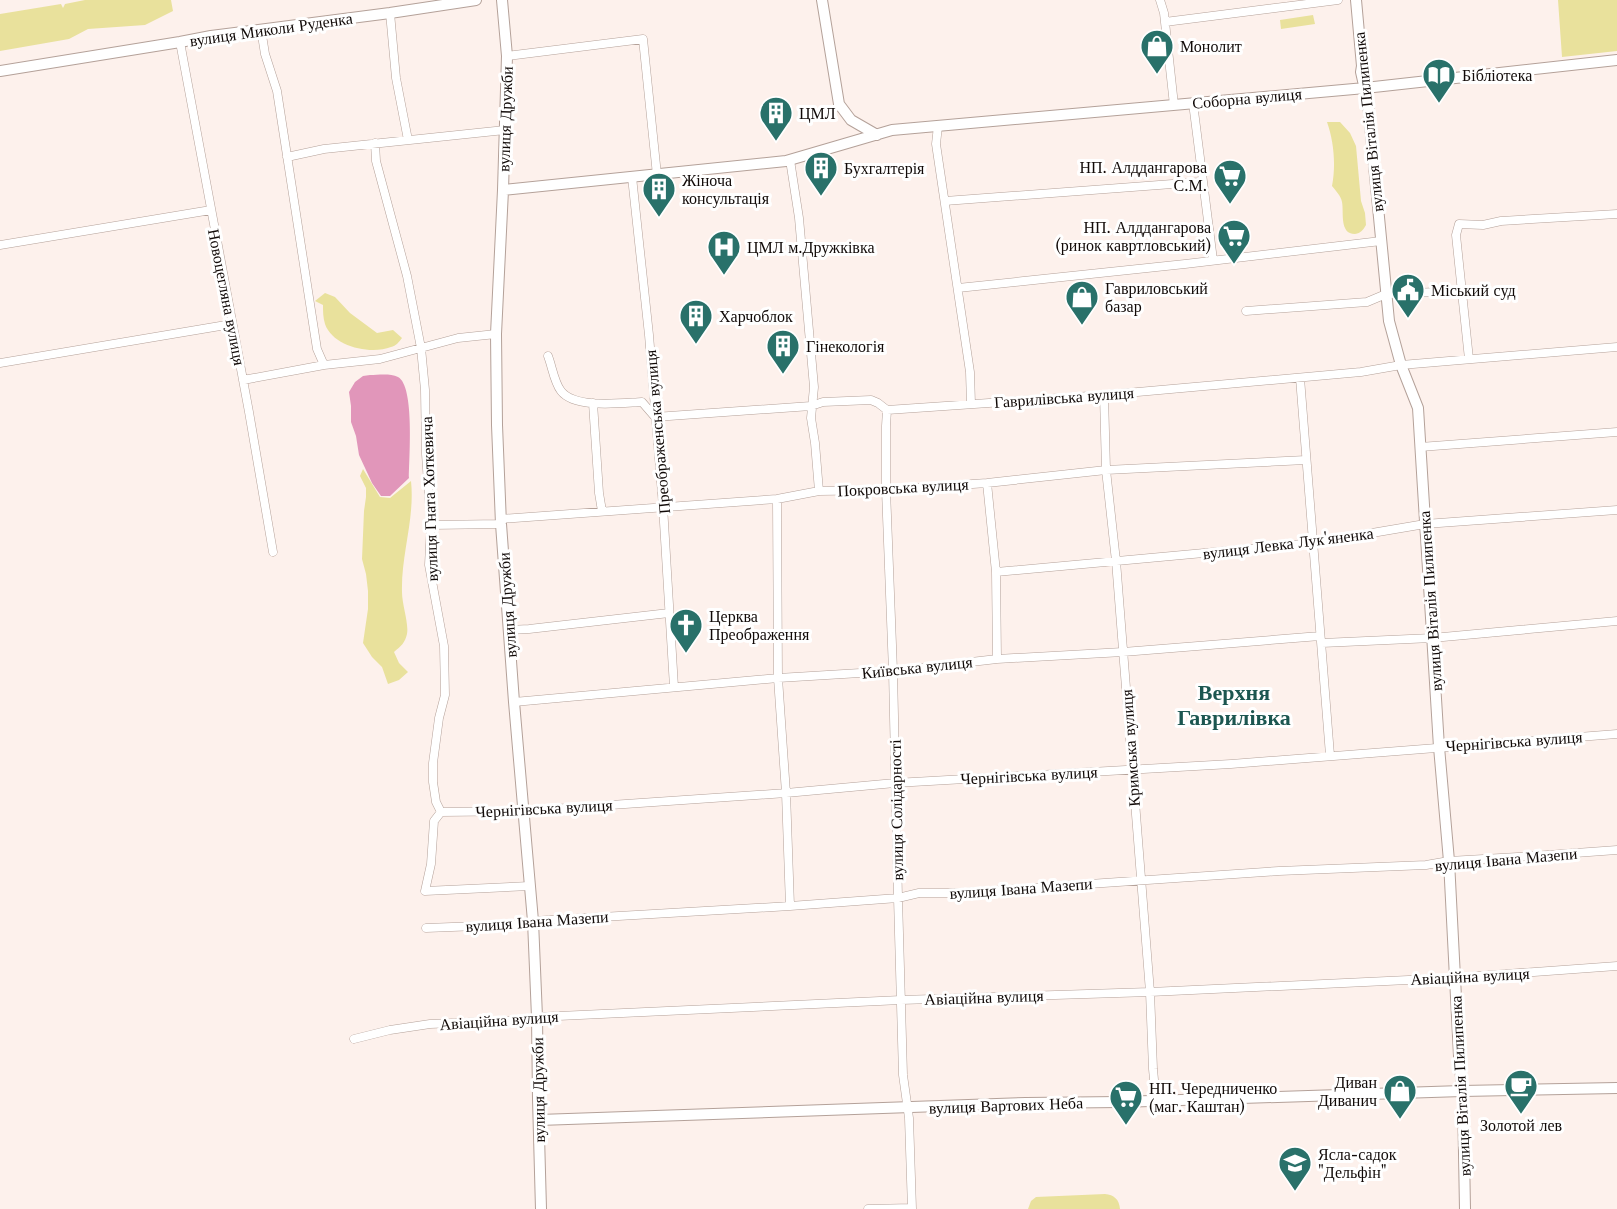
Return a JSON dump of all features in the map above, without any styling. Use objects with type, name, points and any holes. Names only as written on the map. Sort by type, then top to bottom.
[{"type":"street","name":"вулиця Миколи Руденка","points":[[0,71],[211,36],[476,0]]},
{"type":"street","name":"вулиця Дружби","points":[[502,0],[507,56],[496,334],[497,425],[501,521],[514,702],[533,921],[541,1209]]},
{"type":"street","points":[[822,0],[839,104],[851,120],[877,135]]},
{"type":"street","points":[[1160,0],[1164,13],[1174,105]]},
{"type":"street","points":[[1165,22],[1338,0]]},
{"type":"street","name":"вулиця Віталія Пилипенка","points":[[1356,0],[1361,72],[1368,102],[1389,321],[1401,365],[1418,408],[1439,747],[1449,861],[1462,1091],[1465,1209]]},
{"type":"street","points":[[390,13],[396,78],[408,140]]},
{"type":"street","points":[[261,29],[265,54],[277,91],[317,350],[324,365]]},
{"type":"street","points":[[507,56],[644,39],[657,175]]},
{"type":"street","name":"Новоцегляна вулиця","points":[[177,43],[211,210],[273,552]]},
{"type":"street","name":"Соборна вулиця","points":[[503,190],[790,160],[892,130],[1365,88],[1617,60]]},
{"type":"street","points":[[1193,103],[1211,261]]},
{"type":"street","points":[[938,126],[936,144],[970,372],[971,404]]},
{"type":"street","points":[[287,157],[324,148],[505,130]]},
{"type":"street","name":"вулиця Гната Хоткевича","points":[[375,143],[376,161],[407,276],[421,348],[431,525],[429,565],[444,646],[444,695],[433,764],[436,802],[441,812]]},
{"type":"street","points":[[1199,145],[1195,153],[1211,261]]},
{"type":"street","points":[[790,160],[799,218],[814,387],[811,418],[819,491]]},
{"type":"street","name":"Преображенська вулиця","points":[[632,177],[656,417],[674,687]]},
{"type":"street","points":[[945,201],[1199,182]]},
{"type":"street","points":[[0,245],[211,210]]},
{"type":"street","points":[[1470,359],[1456,235],[1459,224],[1483,225],[1501,221],[1617,214]]},
{"type":"street","points":[[958,288],[1381,241]]},
{"type":"street","points":[[1246,311],[1366,302],[1386,294],[1462,291]]},
{"type":"street","points":[[0,363],[232,324]]},
{"type":"street","points":[[243,380],[324,365],[380,359],[458,338],[496,334]]},
{"type":"street","name":"Гаврилівська вулиця","points":[[656,417],[811,406],[823,402],[871,400],[887,410],[1104,395],[1361,372],[1401,365],[1617,347]]},
{"type":"street","points":[[548,356],[560,390],[568,398],[593,403],[642,402],[656,417]]},
{"type":"street","points":[[1300,378],[1330,755]]},
{"type":"street","name":"Кримська вулиця","points":[[1104,395],[1106,470],[1116,561],[1150,992],[1156,1101]]},
{"type":"street","points":[[593,403],[602,511]]},
{"type":"street","name":"вулиця Солідарності","points":[[887,410],[886,490],[903,1075],[908,1107],[912,1208]]},
{"type":"street","points":[[1420,447],[1617,432]]},
{"type":"street","name":"Покровська вулиця","points":[[431,525],[663,506],[777,500],[819,491],[886,490],[987,483],[1106,470],[1306,460]]},
{"type":"street","points":[[987,483],[996,572],[997,659]]},
{"type":"street","points":[[777,500],[777,678],[786,794],[790,906]]},
{"type":"street","name":"вулиця Левка Лук'яненка","points":[[996,572],[1312,543],[1425,524],[1617,510]]},
{"type":"street","points":[[509,630],[669,613]]},
{"type":"street","name":"Київська вулиця","points":[[514,702],[777,678],[892,671],[997,659],[1321,639],[1432,638],[1617,621]]},
{"type":"street","name":"Чернігівська вулиця","points":[[441,812],[523,811],[786,794],[895,783],[1231,764],[1617,734]]},
{"type":"street","points":[[441,812],[434,821],[431,864],[425,891],[530,886]]},
{"type":"street","name":"вулиця Івана Мазепи","points":[[426,928],[530,924],[533,921],[898,898],[920,893],[959,893],[1279,871],[1426,865],[1449,861],[1617,850]]},
{"type":"street","name":"Авіаційна вулиця","points":[[354,1039],[390,1030],[430,1024],[525,1020],[537,1017],[901,1000],[1150,992],[1455,977],[1617,966]]},
{"type":"street","name":"вулиця Вартових Неба","points":[[539,1120],[1026,1103],[1617,1088]]},
{"type":"street","points":[[868,1209],[912,1208]]},
{"type":"shaded area","points":[[85,0],[171,0],[173,11],[145,25],[88,29],[69,39],[0,51],[0,14],[61,4],[63,8],[65,4]]},
{"type":"shaded area","points":[[1558,0],[1617,0],[1617,51],[1562,57]]},
{"type":"shaded area","points":[[1313,15],[1315,24],[1281,29],[1280,20]]},
{"type":"shaded area","points":[[1327,122],[1340,122],[1350,133],[1356,146],[1361,201],[1366,225],[1357,234],[1350,233],[1344,227],[1341,200],[1332,186],[1334,154]]},
{"type":"shaded area","points":[[325,293],[335,297],[350,313],[377,333],[393,330],[402,338],[394,346],[373,350],[344,343],[329,332],[324,322],[323,305],[315,301]]},
{"type":"shaded area","points":[[363,376],[398,377],[407,394],[410,424],[409,478],[390,496],[381,496],[372,483],[359,455],[351,422],[349,392],[355,382]]},
{"type":"shaded area","points":[[363,469],[380,497],[390,498],[411,481],[411,509],[402,578],[407,634],[405,640],[394,652],[399,663],[408,672],[399,680],[388,684],[382,667],[363,643],[368,591],[362,559],[366,497],[366,488],[360,476]]},
{"type":"shaded area","points":[[1105,1194],[1116,1198],[1120,1209],[1028,1209],[1031,1201],[1036,1197]]},
{"type":"place","name":"Монолит","points":[[1157,75]]},
{"type":"place","name":"Бібліотека","points":[[1439,104]]},
{"type":"place","name":"ЦМЛ","points":[[776,142]]},
{"type":"place","name":"Бухгалтерія","points":[[821,197]]},
{"type":"place","name":"НП. Алддангарова С.М.","points":[[1230,205]]},
{"type":"place","name":"Жіноча консультація","points":[[659,218]]},
{"type":"place","name":"НП. Алддангарова (ринок кавртловський)","points":[[1234,265]]},
{"type":"place","name":"ЦМЛ м.Дружківка","points":[[724,276]]},
{"type":"place","name":"Міський суд","points":[[1408,319]]},
{"type":"place","name":"Гавриловський базар","points":[[1082,326]]},
{"type":"place","name":"Харчоблок","points":[[696,345]]},
{"type":"place","name":"Гінекологія","points":[[783,375]]},
{"type":"place","name":"Церква Преображення","points":[[686,654]]},
{"type":"place","name":"Золотой лев","points":[[1521,1115]]},
{"type":"place","name":"Диван Диванич","points":[[1400,1120]]},
{"type":"place","name":"НП. Чередниченко (маг. Каштан)","points":[[1126,1126]]},
{"type":"place","name":"Ясла-садок \"Дельфін\"","points":[[1295,1192]]},
{"type":"district","name":"Верхня Гаврилівка","points":[[1234,704]]}]
